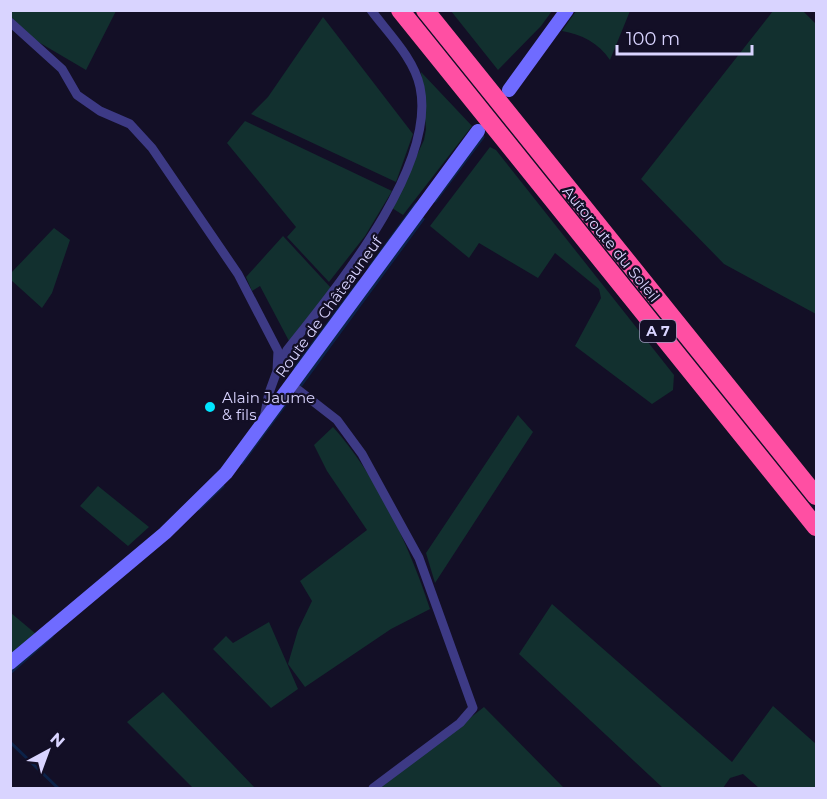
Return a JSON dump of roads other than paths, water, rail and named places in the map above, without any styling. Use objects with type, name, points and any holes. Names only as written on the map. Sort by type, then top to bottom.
[{"type":"highway","name":"Autoroute du Soleil","points":[[400,10],[816,527]]},
{"type":"highway","name":"Autoroute du Soleil","points":[[425,10],[815,493]]},
{"type":"main road","points":[[509,90],[567,10]]},
{"type":"main road","name":"Route de Châteauneuf","points":[[10,663],[209,491],[292,385],[478,131]]},
{"type":"street","points":[[263,423],[269,393],[288,350],[375,229],[398,188],[421,130],[420,86],[412,69],[371,10]]},
{"type":"street","points":[[10,22],[63,69],[77,95],[100,111],[130,124],[152,148],[238,274],[278,351],[277,371]]},
{"type":"street","points":[[292,385],[337,420],[362,454],[419,558],[472,708],[460,723],[373,789]]},
{"type":"waterway","points":[[435,201],[483,137]]},
{"type":"waterway","points":[[370,267],[416,204]]},
{"type":"waterway","points":[[301,385],[423,219]]},
{"type":"waterway","points":[[295,368],[359,282]]},
{"type":"waterway","points":[[242,463],[293,394]]},
{"type":"waterway","points":[[199,509],[223,486]]},
{"type":"waterway","points":[[10,673],[52,636]]},
{"type":"waterway","points":[[10,742],[58,788]]},
{"type":"place","name":"Alain Jaume & fils","points":[[210,407]]}]
